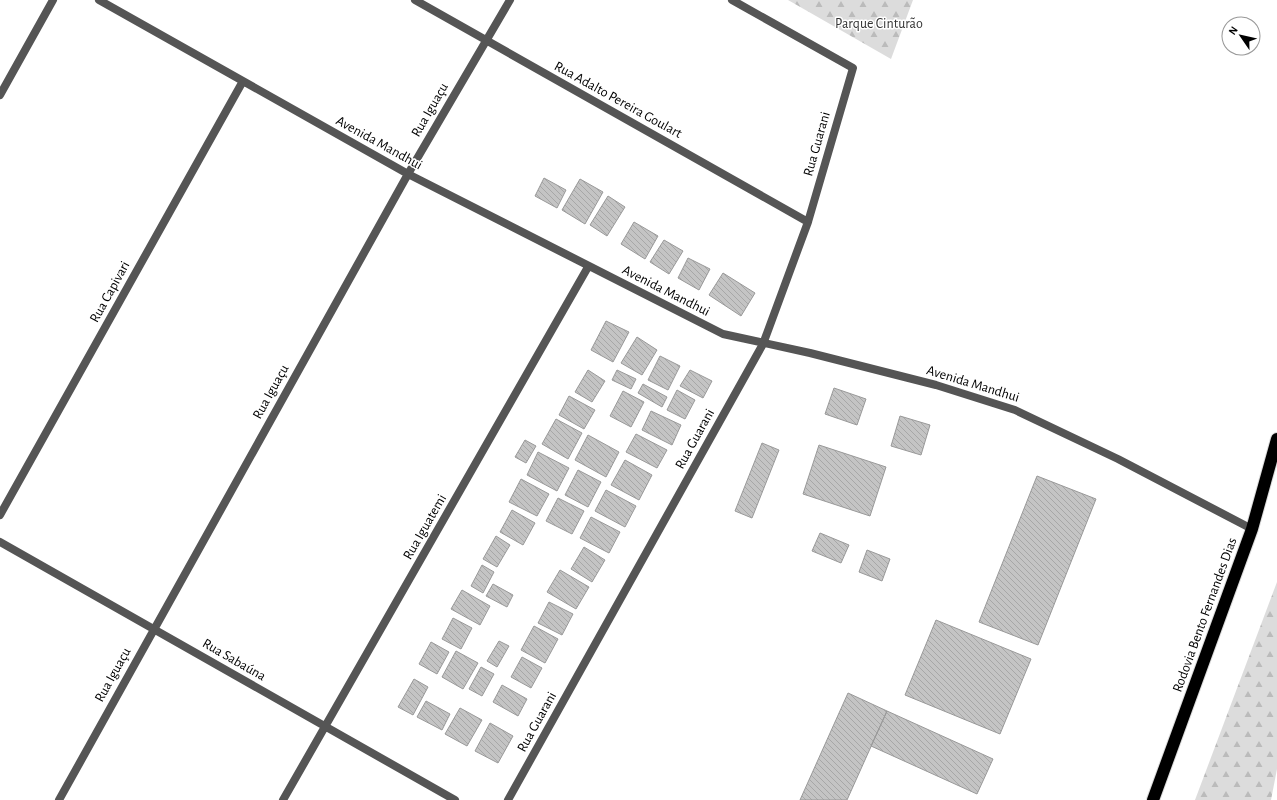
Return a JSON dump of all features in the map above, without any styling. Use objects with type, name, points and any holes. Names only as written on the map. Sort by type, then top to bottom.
[{"type":"highway","name":"Rodovia Bento Fernandes Dias","points":[[1153,800],[1252,529],[1277,439]]},
{"type":"street","points":[[0,95],[53,0]]},
{"type":"street","name":"Avenida Mandhui","points":[[99,0],[408,174],[588,267],[724,334],[763,344],[810,353],[936,385],[1016,410],[1118,459],[1252,529]]},
{"type":"street","name":"Rua Adalto Pereira Goulart","points":[[415,0],[808,222]]},
{"type":"street","name":"Rua Iguaçu","points":[[59,800],[153,628],[408,174],[510,0]]},
{"type":"street","name":"Rua Guarani","points":[[508,800],[763,344],[808,222],[853,68],[732,0]]},
{"type":"street","name":"Rua Capivari","points":[[0,515],[243,81]]},
{"type":"street","name":"Rua Iguatemi","points":[[283,800],[588,267]]},
{"type":"street","name":"Rua Sabaúna","points":[[0,542],[455,800]]},
{"type":"green space","name":"Parque Cinturão","points":[[788,0],[913,0],[891,59]]},
{"type":"green space","points":[[1277,582],[1277,769],[1271,800],[1195,800]]},
{"type":"building","points":[[544,178],[566,190],[557,208],[535,196]]},
{"type":"building","points":[[580,179],[603,192],[585,224],[562,210]]},
{"type":"building","points":[[608,196],[625,207],[607,236],[590,225]]},
{"type":"building","points":[[634,222],[658,236],[645,259],[621,244]]},
{"type":"building","points":[[664,240],[683,251],[669,274],[650,262]]},
{"type":"building","points":[[688,258],[710,269],[699,290],[678,278]]},
{"type":"building","points":[[723,273],[755,293],[741,316],[709,295]]},
{"type":"building","points":[[606,321],[629,332],[613,362],[591,350]]},
{"type":"building","points":[[637,337],[657,350],[642,375],[621,363]]},
{"type":"building","points":[[660,356],[680,366],[668,390],[648,380]]},
{"type":"building","points":[[588,370],[605,381],[592,402],[575,392]]},
{"type":"building","points":[[617,370],[636,379],[631,389],[612,380]]},
{"type":"building","points":[[690,370],[712,381],[703,398],[680,386]]},
{"type":"building","points":[[643,384],[667,397],[662,407],[638,393]]},
{"type":"building","points":[[834,388],[866,399],[857,425],[825,414]]},
{"type":"building","points":[[677,390],[695,400],[685,419],[667,410]]},
{"type":"building","points":[[623,391],[644,402],[631,427],[610,416]]},
{"type":"building","points":[[569,396],[595,410],[584,429],[559,415]]},
{"type":"building","points":[[651,411],[681,425],[672,445],[642,430]]},
{"type":"building","points":[[900,416],[930,425],[921,455],[891,446]]},
{"type":"building","points":[[556,419],[582,433],[568,459],[542,444]]},
{"type":"building","points":[[636,434],[667,450],[657,468],[626,452]]},
{"type":"building","points":[[588,435],[619,452],[606,477],[575,460]]},
{"type":"building","points":[[525,440],[536,446],[526,463],[515,457]]},
{"type":"building","points":[[762,443],[779,450],[752,518],[735,511]]},
{"type":"building","points":[[819,445],[886,467],[870,516],[803,494]]},
{"type":"building","points":[[538,452],[569,468],[557,491],[527,475]]},
{"type":"building","points":[[625,460],[652,475],[639,500],[611,485]]},
{"type":"building","points":[[578,470],[601,482],[588,507],[565,495]]},
{"type":"building","points":[[1037,476],[1096,499],[1038,645],[979,622]]},
{"type":"building","points":[[521,479],[549,494],[537,516],[509,502]]},
{"type":"building","points":[[606,490],[636,506],[625,527],[595,511]]},
{"type":"building","points":[[558,498],[584,511],[572,534],[546,521]]},
{"type":"building","points":[[512,510],[535,523],[523,545],[500,532]]},
{"type":"building","points":[[591,517],[620,532],[609,553],[580,538]]},
{"type":"building","points":[[820,533],[849,545],[841,563],[812,551]]},
{"type":"building","points":[[496,536],[510,545],[497,567],[483,559]]},
{"type":"building","points":[[584,547],[605,560],[592,582],[571,569]]},
{"type":"building","points":[[867,550],[890,559],[882,581],[859,572]]},
{"type":"building","points":[[482,565],[494,572],[483,593],[471,586]]},
{"type":"building","points":[[560,570],[589,587],[576,609],[547,592]]},
{"type":"building","points":[[493,584],[513,595],[507,607],[486,596]]},
{"type":"building","points":[[462,590],[490,606],[480,625],[451,609]]},
{"type":"building","points":[[549,602],[573,614],[562,635],[538,623]]},
{"type":"building","points":[[453,618],[472,628],[461,649],[442,639]]},
{"type":"building","points":[[936,620],[1031,659],[1000,734],[905,695]]},
{"type":"building","points":[[534,626],[558,639],[545,663],[521,650]]},
{"type":"building","points":[[499,641],[509,646],[497,667],[487,661]]},
{"type":"building","points":[[431,642],[449,652],[437,674],[419,664]]},
{"type":"building","points":[[456,651],[478,663],[463,689],[442,677]]},
{"type":"building","points":[[522,657],[542,668],[531,688],[511,677]]},
{"type":"building","points":[[481,667],[494,674],[482,696],[469,689]]},
{"type":"building","points":[[414,679],[428,687],[413,715],[398,707]]},
{"type":"building","points":[[502,685],[527,699],[518,716],[493,702]]},
{"type":"building","points":[[848,693],[887,711],[847,800],[800,800]]},
{"type":"building","points":[[426,701],[450,714],[442,730],[417,717]]},
{"type":"building","points":[[460,708],[482,720],[467,746],[445,734]]},
{"type":"building","points":[[887,711],[993,759],[977,794],[871,746]]},
{"type":"building","points":[[490,723],[513,736],[498,763],[475,751]]}]
